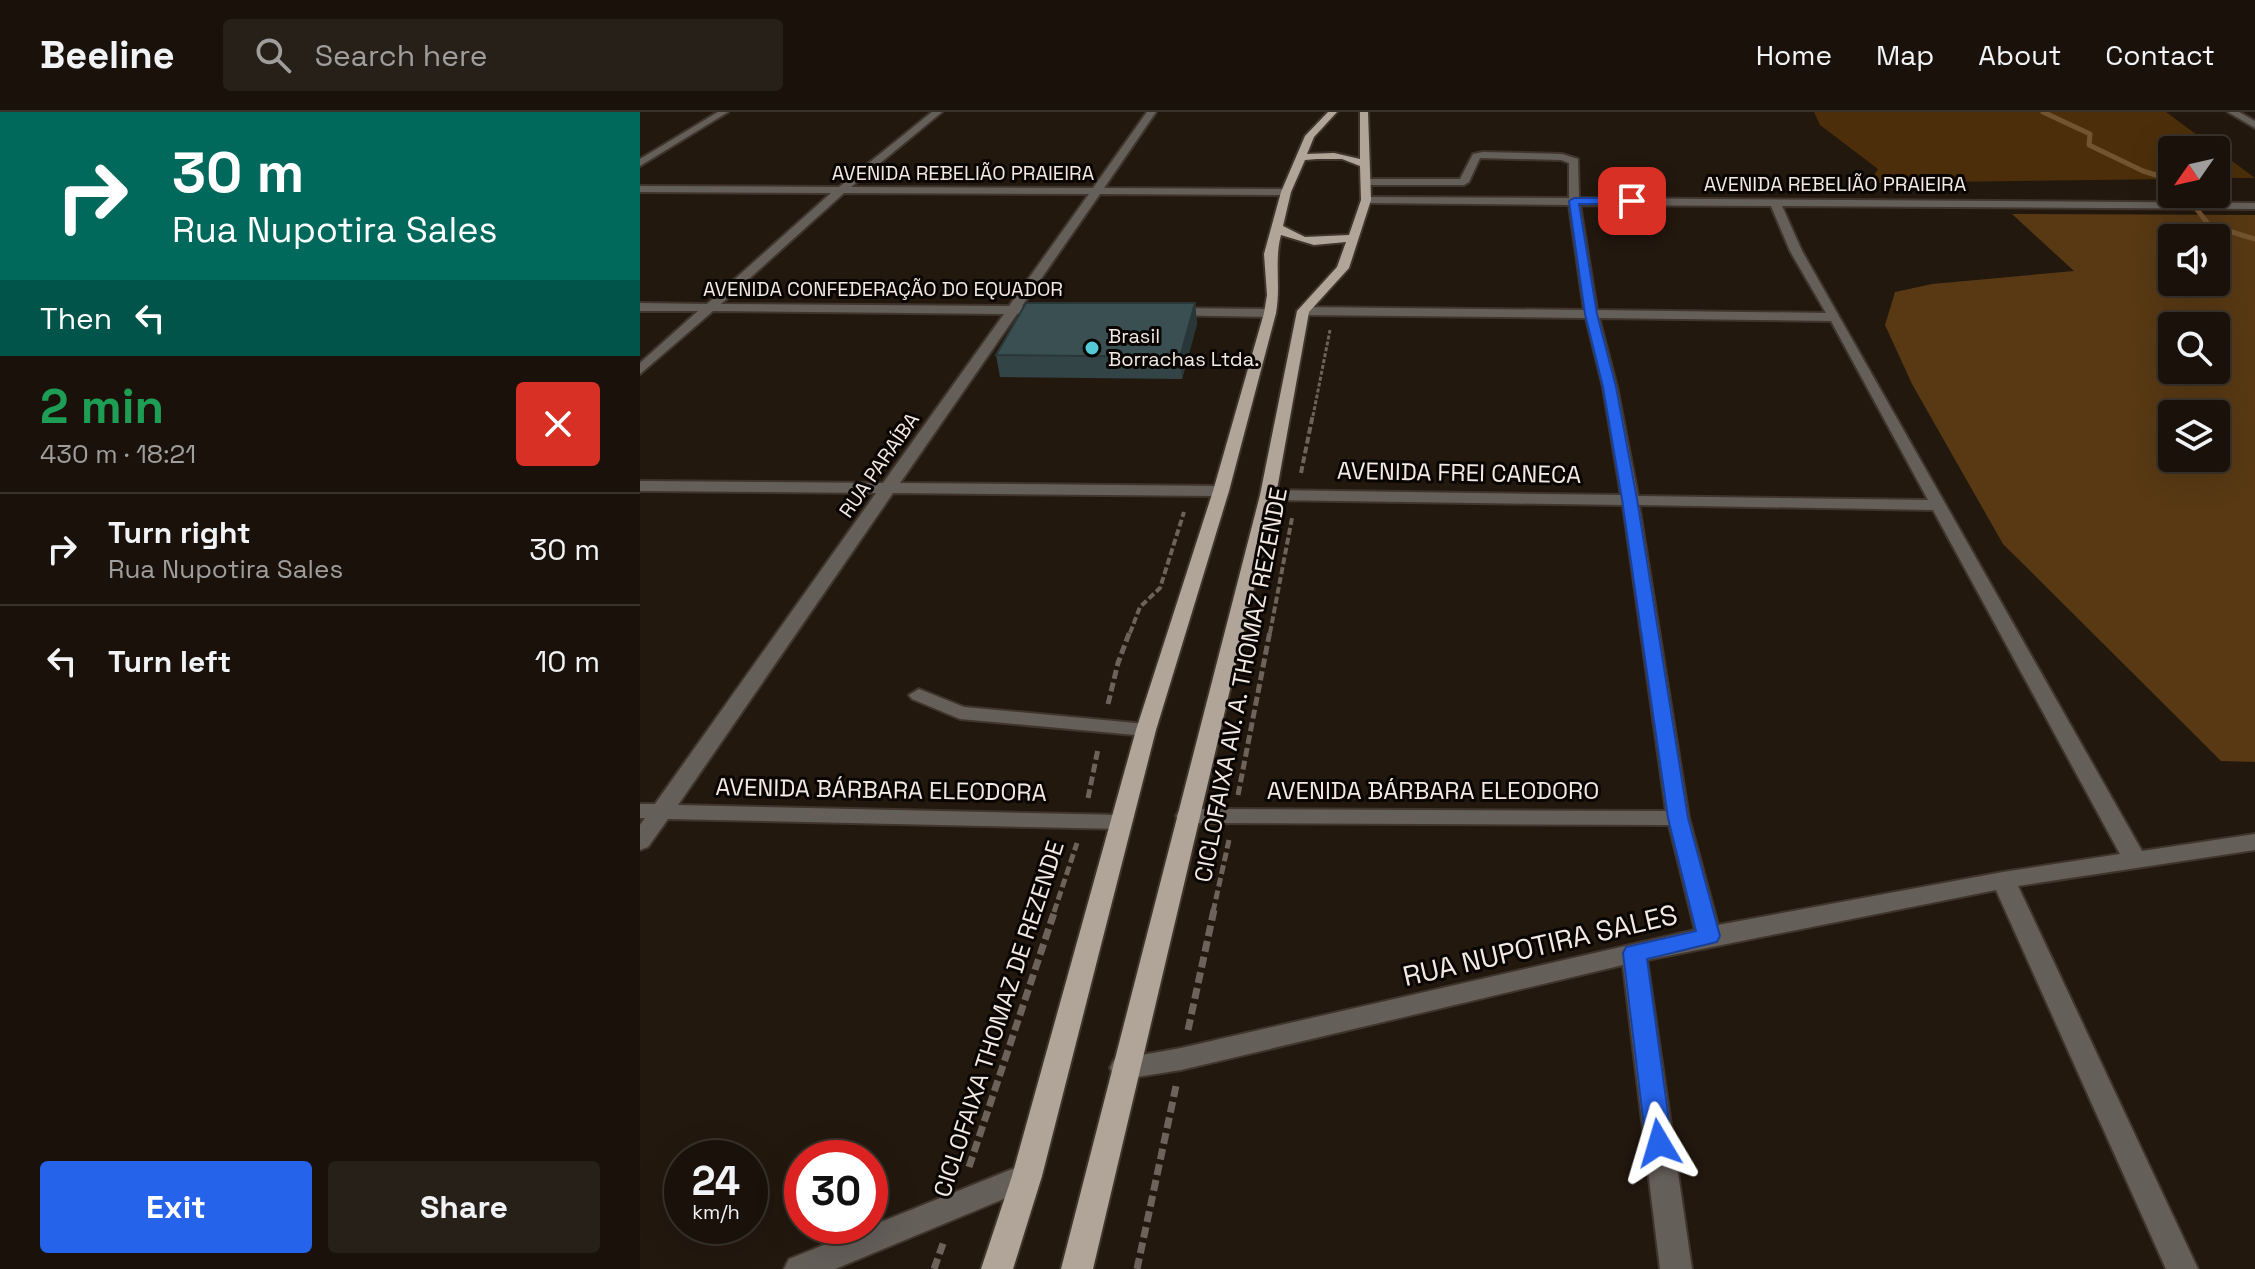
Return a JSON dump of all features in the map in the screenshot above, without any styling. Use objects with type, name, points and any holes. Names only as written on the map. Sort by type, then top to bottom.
[{"type":"main road","points":[[997,1269],[1027,1176],[1146,730],[1221,491],[1270,313],[1273,295],[1270,254],[1286,192],[1310,136],[1333,112]]},
{"type":"main road","points":[[1077,1269],[1124,1068],[1268,495],[1303,311],[1343,268],[1355,237],[1367,184],[1364,112]]},
{"type":"main road","points":[[1300,158],[1335,155],[1352,158],[1367,184]]},
{"type":"main road","points":[[1277,227],[1301,240],[1330,241],[1355,237]]},
{"type":"street","points":[[640,163],[724,112]]},
{"type":"street","points":[[640,370],[841,190],[938,112]]},
{"type":"street","name":"RUA PARAÍBA","points":[[640,842],[651,811],[886,490],[1152,112]]},
{"type":"street","points":[[2232,112],[2255,125]]},
{"type":"street","points":[[1367,184],[1464,182],[1476,156],[1562,157],[1574,161],[1573,197],[1591,314],[1610,387],[1630,499],[1678,818],[1709,936]]},
{"type":"street","name":"AVENIDA REBELIÃO PRAIEIRA","points":[[1367,184],[1573,197],[2158,201]]},
{"type":"street","name":"AVENIDA REBELIÃO PRAIEIRA","points":[[640,189],[1286,192]]},
{"type":"street","name":"AVENIDA REBELIÃO PRAIEIRA","points":[[2230,199],[2255,197]]},
{"type":"street","name":"AVENIDA REBELIÃO PRAIEIRA","points":[[1746,198],[1775,202],[2158,201]]},
{"type":"street","points":[[1775,202],[1796,251],[2135,860]]},
{"type":"street","name":"AVENIDA REBELIÃO PRAIEIRA","points":[[2230,204],[2255,206]]},
{"type":"street","name":"AVENIDA CONFEDERAÇÃO DO EQUADOR","points":[[640,307],[1043,310]]},
{"type":"street","points":[[1303,311],[1835,317]]},
{"type":"street","points":[[1154,312],[1270,313]]},
{"type":"street","points":[[640,486],[1221,491]]},
{"type":"street","name":"AVENIDA FREI CANECA","points":[[1268,495],[1939,505]]},
{"type":"street","points":[[919,695],[960,713],[1146,730]]},
{"type":"street","name":"AVENIDA BÁRBARA ELEODORA","points":[[651,811],[1121,822]]},
{"type":"street","name":"AVENIDA BÁRBARA ELEODORO","points":[[1187,816],[1678,818]]},
{"type":"street","name":"RUA NUPOTIRA SALES","points":[[1124,1068],[1181,1059],[1709,936],[2003,880],[2255,842]]},
{"type":"street","points":[[2003,880],[2182,1269]]},
{"type":"street","points":[[1634,953],[1676,1269]]},
{"type":"street","points":[[800,1269],[1027,1176]]},
{"type":"path","name":"CICLOFAIXA AV. A. THOMAZ REZENDE","points":[[1137,1269],[1211,933],[1331,322],[1336,311]]},
{"type":"path","name":"CICLOFAIXA THOMAZ DE REZENDE","points":[[934,1269],[1083,820],[1118,663],[1140,607],[1160,588],[1190,492]]},
{"type":"shaded area","points":[[1814,112],[2166,112],[2198,136],[2158,136],[2158,179],[1869,183],[1878,169],[1820,125]]},
{"type":"shaded area","points":[[2230,159],[2255,178],[2230,178]]},
{"type":"shaded area","points":[[2012,214],[2255,215],[2255,762],[2221,761],[2003,544],[1912,384],[1885,325],[1895,292],[1932,284],[2074,271]]},
{"type":"building","points":[[1026,303],[1195,303],[1180,357],[996,355]]},
{"type":"waterway","points":[[2043,112],[2090,134],[2089,145],[2158,176]]},
{"type":"waterway","points":[[2196,208],[2209,225],[2255,239]]},
{"type":"place","name":"Brasil Borrachas Ltda.","points":[[1092,348]]},
{"type":"route","points":[[1632,201],[1574,201],[1591,314],[1610,387],[1630,499],[1678,818],[1709,936],[1634,953],[1659,1143]]}]
